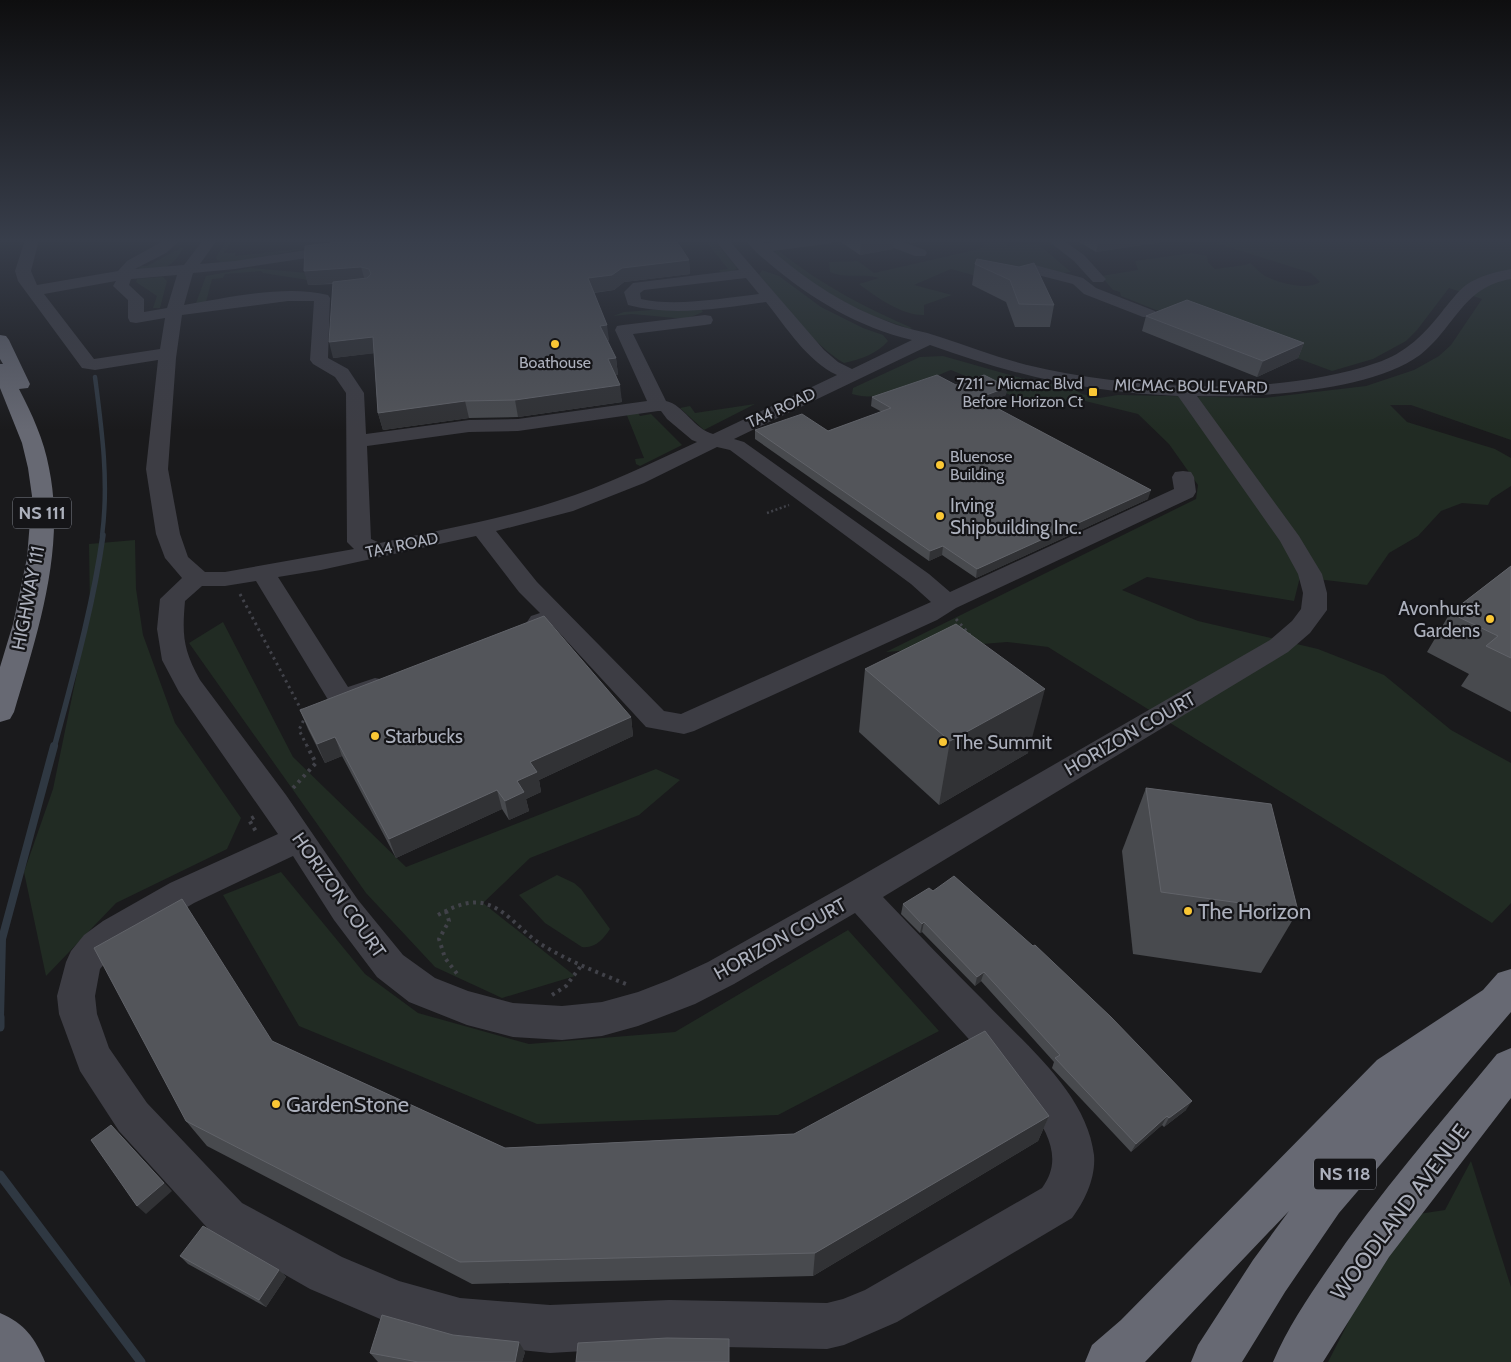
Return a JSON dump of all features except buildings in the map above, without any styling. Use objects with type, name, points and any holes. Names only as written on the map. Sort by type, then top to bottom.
[{"type":"highway","points":[[0,340],[24,391],[25,425]]},
{"type":"highway","name":"HIGHWAY 111","points":[[0,369],[13,394],[25,425],[39,469],[42,496],[41,526],[31,602],[0,712]]},
{"type":"highway","points":[[1109,1362],[1138,1337],[1391,1073],[1503,994]]},
{"type":"highway","name":"NS 118","points":[[1215,1362],[1269,1276],[1324,1198],[1503,994]]},
{"type":"highway","name":"WOODLAND AVENUE","points":[[1297,1362],[1321,1320],[1373,1241],[1511,1067]]},
{"type":"highway","points":[[0,1337],[20,1362]]},
{"type":"street","points":[[43,304],[58,321],[88,364],[95,365],[168,352]]},
{"type":"street","points":[[136,304],[136,318],[227,304]]},
{"type":"street","points":[[176,304],[168,352],[157,470],[168,534],[177,558],[197,578]]},
{"type":"street","points":[[322,304],[320,360],[342,373],[354,388],[359,542],[377,551]]},
{"type":"street","points":[[641,304],[651,306],[720,304]]},
{"type":"street","points":[[776,304],[818,354],[832,366],[851,375]]},
{"type":"street","name":"MICMAC BOULEVARD","points":[[838,304],[903,333],[930,339],[988,360],[1053,376],[1111,385],[1183,390],[1287,387],[1335,380],[1385,366],[1419,348],[1458,304]]},
{"type":"street","points":[[1122,304],[1149,314]]},
{"type":"street","points":[[658,405],[623,330],[782,311]]},
{"type":"street","name":"TA4 ROAD","points":[[197,578],[208,580],[225,579],[263,573],[377,551],[546,512],[636,478],[930,339]]},
{"type":"street","name":"HORIZON COURT","points":[[197,578],[173,599],[170,629],[175,660],[189,686],[275,803],[280,839],[346,910],[390,966],[422,990],[467,1008],[513,1020],[562,1023],[602,1019],[638,1009],[682,992],[721,973],[859,894],[1279,646],[1301,628],[1314,610],[1315,593],[1310,574],[1300,554],[1183,390]]},
{"type":"street","points":[[357,441],[469,426],[503,427],[658,405],[668,407],[674,415],[699,436],[737,446],[920,579],[947,603]]},
{"type":"street","points":[[482,528],[528,587],[656,720],[684,724],[928,614],[947,603],[1185,492],[1183,477]]},
{"type":"street","points":[[263,573],[340,696],[350,697],[396,679]]},
{"type":"street","points":[[521,629],[557,615]]},
{"type":"street","points":[[280,839],[155,907],[115,932],[97,946],[84,962],[76,996],[78,1014],[94,1058],[133,1117],[227,1218],[326,1273],[399,1304],[460,1321],[550,1329],[668,1323],[827,1326],[844,1322],[881,1306],[1057,1203],[1066,1192],[1074,1165],[1069,1136],[1058,1112],[1028,1075],[859,894]]},
{"type":"path","points":[[238,589],[305,717],[299,730],[316,763],[286,795],[249,820],[280,839]]},
{"type":"path","points":[[947,603],[950,613],[970,635]]},
{"type":"path","points":[[438,914],[472,902],[486,904],[498,909],[530,936],[581,966],[632,986]]},
{"type":"path","points":[[446,911],[449,921],[440,939],[446,958],[463,980]]},
{"type":"path","points":[[544,999],[566,986],[581,966]]},
{"type":"shaded area","points":[[154,304],[161,304],[160,308],[153,308]]},
{"type":"shaded area","points":[[783,304],[816,304],[863,328],[883,335],[888,341],[884,346],[868,355],[844,363],[821,345]]},
{"type":"shaded area","points":[[847,304],[861,304],[912,328],[910,329],[873,316]]},
{"type":"shaded area","points":[[889,304],[928,304],[924,305],[924,315],[899,309]]},
{"type":"shaded area","points":[[1140,304],[1437,304],[1406,341],[1373,359],[1332,371],[1167,310],[1161,312]]},
{"type":"shaded area","points":[[1479,304],[1511,304],[1511,440],[1411,405],[1390,405],[1407,422],[1495,449],[1511,458],[1511,486],[1491,499],[1488,505],[1462,503],[1441,511],[1418,536],[1389,553],[1367,585],[1300,577],[1294,601],[1147,577],[1122,590],[1198,621],[1318,649],[1384,675],[1451,730],[1511,763],[1511,903],[1492,923],[1048,647],[1007,642],[886,652],[1196,499],[1198,485],[1169,444],[1138,414],[1081,400],[1029,403],[951,370],[889,394],[863,396],[852,394],[853,388],[920,357],[943,356],[1021,378],[1072,388],[1082,394],[1099,398],[1118,395],[1264,398],[1366,386],[1414,370],[1439,356],[1451,345]]},
{"type":"shaded area","points":[[693,307],[701,309],[703,312],[686,319],[632,314],[613,316],[624,312]]},
{"type":"shaded area","points":[[755,404],[704,430],[680,408],[690,406],[695,413]]},
{"type":"shaded area","points":[[626,413],[638,413],[640,416],[651,414],[682,445],[640,466],[636,464],[635,459],[644,458]]},
{"type":"shaded area","points":[[135,540],[136,589],[143,635],[175,723],[241,818],[227,849],[116,903],[46,976],[24,872],[53,789],[90,610],[89,544]]},
{"type":"shaded area","points":[[223,622],[293,757],[406,867],[656,769],[680,780],[639,815],[530,858],[483,903],[575,976],[502,998],[435,967],[366,893],[189,643]]},
{"type":"shaded area","points":[[281,872],[365,974],[418,1013],[529,1044],[675,1032],[848,930],[939,1031],[778,1115],[537,1124],[299,1026],[223,895]]},
{"type":"shaded area","points":[[557,875],[574,883],[581,889],[610,929],[595,945],[582,947],[545,923],[519,895]]},
{"type":"shaded area","points":[[1471,1161],[1511,1287],[1511,1362],[1328,1362],[1347,1325],[1392,1218],[1445,1210]]},
{"type":"waterway","points":[[95,377],[105,476],[102,536]]},
{"type":"waterway","points":[[54,748],[88,615],[103,535]]},
{"type":"waterway","points":[[0,1018],[2,939],[54,746]]},
{"type":"waterway","points":[[0,1018],[0,1027]]},
{"type":"waterway","points":[[0,1175],[141,1362]]},
{"type":"place","name":"Boathouse","points":[[555,344]]},
{"type":"place","name":"7211 - Micmac Blvd Before Horizon Ct","points":[[1093,392]]},
{"type":"place","name":"Bluenose Building","points":[[940,465]]},
{"type":"place","name":"Irving Shipbuilding Inc.","points":[[940,516]]},
{"type":"place","name":"Avonhurst Gardens","points":[[1490,619]]},
{"type":"place","name":"Starbucks","points":[[375,736]]},
{"type":"place","name":"The Summit","points":[[943,742]]},
{"type":"place","name":"The Horizon","points":[[1188,911]]},
{"type":"place","name":"GardenStone","points":[[276,1104]]}]
